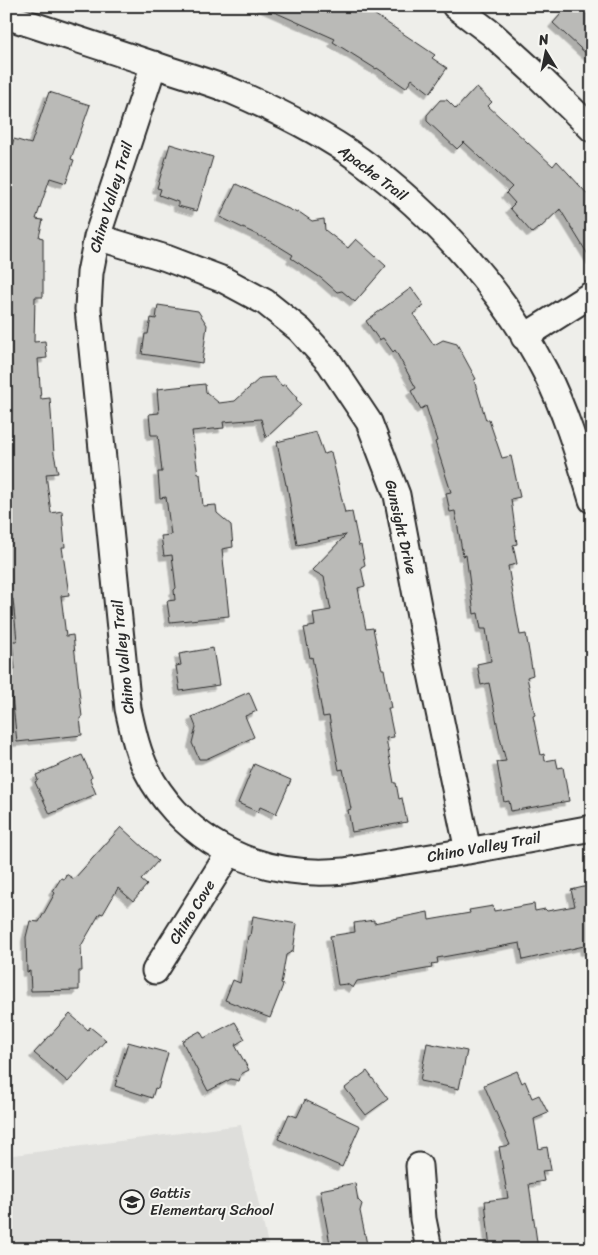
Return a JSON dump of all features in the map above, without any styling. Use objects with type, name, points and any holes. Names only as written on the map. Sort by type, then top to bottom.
[{"type":"street","points":[[455,6],[492,34],[518,57],[592,129]]},
{"type":"street","name":"Apache Trail","points":[[6,16],[231,90],[312,130],[360,160],[414,204],[458,249],[495,292],[524,336],[545,372],[574,442],[592,500]]},
{"type":"street","name":"Chino Valley Trail","points":[[154,64],[97,237],[90,273],[88,309],[128,709],[135,741],[147,772],[165,800],[201,836],[229,853],[277,869],[327,873],[468,851],[592,828]]},
{"type":"street","name":"Gunsight Drive","points":[[97,237],[166,258],[224,280],[265,302],[300,330],[329,362],[369,422],[397,495],[429,664],[468,851]]},
{"type":"street","points":[[524,336],[592,294]]},
{"type":"street","name":"Chino Cove","points":[[155,971],[229,853]]},
{"type":"street","points":[[419,1166],[429,1249]]},
{"type":"shaded area","name":"Gattis Elementary School","points":[[241,1125],[269,1249],[6,1249],[6,1156]]},
{"type":"building","points":[[261,6],[362,6],[435,55],[432,58],[447,68],[430,93],[412,79],[406,88],[333,42],[335,39]]},
{"type":"building","points":[[568,6],[592,6],[592,59],[553,23]]},
{"type":"building","points":[[476,87],[492,102],[488,106],[553,166],[557,161],[592,199],[592,261],[560,209],[539,229],[532,233],[510,208],[515,203],[506,193],[512,187],[464,142],[457,149],[427,121],[427,115],[440,100],[447,100],[456,109]]},
{"type":"building","points":[[49,92],[90,105],[71,159],[74,160],[66,183],[50,178],[36,219],[43,220],[39,237],[43,238],[43,297],[35,297],[34,342],[45,341],[47,358],[38,359],[41,399],[50,398],[54,454],[58,473],[46,474],[51,513],[62,511],[65,547],[62,547],[69,595],[61,596],[66,636],[73,635],[82,717],[80,718],[82,735],[17,742],[9,669],[15,669],[12,641],[17,641],[13,599],[6,599],[6,203],[9,186],[6,185],[6,163],[14,139],[31,144]]},
{"type":"building","points":[[170,144],[213,157],[197,211],[178,206],[178,202],[159,195],[161,189],[157,188]]},
{"type":"building","points":[[236,184],[297,213],[299,212],[312,221],[324,219],[325,230],[348,248],[356,239],[386,266],[355,302],[342,291],[337,292],[321,278],[291,258],[293,255],[272,242],[220,217]]},
{"type":"building","points":[[411,288],[424,306],[413,314],[434,345],[443,340],[457,344],[476,379],[474,380],[486,420],[489,420],[502,458],[511,456],[520,497],[511,499],[517,544],[513,545],[517,564],[508,566],[520,635],[526,634],[533,675],[527,677],[535,715],[533,716],[541,755],[544,754],[545,761],[556,759],[558,768],[563,767],[569,801],[511,811],[509,801],[504,802],[497,762],[506,761],[489,683],[481,685],[477,664],[491,661],[486,629],[481,629],[478,613],[474,614],[466,555],[463,556],[455,511],[450,512],[446,493],[451,492],[435,442],[437,441],[426,406],[421,409],[411,391],[416,388],[395,350],[393,352],[383,338],[379,340],[366,321]]},
{"type":"building","points":[[158,305],[198,311],[207,325],[202,363],[142,354],[145,334],[148,334],[151,318],[156,319]]},
{"type":"building","points":[[274,377],[282,386],[285,384],[301,405],[266,438],[261,419],[223,422],[224,428],[192,431],[198,474],[200,474],[203,506],[216,505],[217,513],[231,525],[233,547],[222,549],[229,616],[170,622],[167,601],[175,600],[174,590],[176,588],[172,555],[164,556],[161,536],[171,535],[166,497],[160,498],[158,472],[162,472],[158,435],[151,435],[149,414],[159,413],[157,389],[205,384],[206,392],[219,403],[235,401],[260,378]]},
{"type":"building","points":[[316,432],[324,454],[331,452],[345,513],[352,512],[359,546],[361,545],[365,565],[361,567],[365,586],[358,588],[366,629],[373,628],[379,658],[382,669],[384,669],[391,708],[388,708],[394,737],[386,738],[394,783],[396,783],[399,799],[402,798],[407,822],[352,832],[348,810],[351,809],[343,769],[339,770],[329,716],[323,717],[312,657],[310,658],[304,628],[315,626],[313,613],[331,610],[324,577],[312,570],[346,535],[297,545],[287,485],[277,442]]},
{"type":"building","points":[[213,648],[219,685],[180,691],[176,666],[181,665],[179,654]]},
{"type":"building","points":[[249,692],[257,711],[245,716],[254,737],[206,759],[199,759],[192,743],[196,727],[192,717]]},
{"type":"building","points":[[82,755],[92,777],[90,779],[96,794],[50,814],[35,782],[38,780],[36,775]]},
{"type":"building","points":[[254,764],[291,780],[276,814],[260,807],[258,812],[238,803]]},
{"type":"building","points":[[121,827],[158,861],[141,880],[147,885],[133,901],[118,888],[103,914],[100,913],[81,946],[82,971],[79,971],[79,990],[31,991],[30,971],[27,972],[26,937],[30,921],[39,922],[61,878],[64,879],[66,874],[74,879]]},
{"type":"building","points":[[592,885],[592,950],[585,951],[584,946],[523,960],[520,943],[437,958],[438,963],[431,964],[432,968],[357,981],[353,988],[347,984],[338,985],[330,936],[355,932],[354,923],[374,920],[374,923],[428,912],[429,920],[470,913],[469,910],[493,906],[494,911],[534,904],[535,911],[545,909],[547,911],[575,906],[571,890]]},
{"type":"building","points":[[253,916],[297,924],[293,951],[286,955],[281,984],[283,985],[270,1018],[225,1000],[233,980],[240,983]]},
{"type":"building","points":[[70,1014],[88,1030],[90,1027],[106,1040],[68,1082],[34,1053]]},
{"type":"building","points":[[235,1022],[245,1039],[235,1045],[249,1070],[241,1074],[239,1081],[231,1079],[208,1091],[182,1041],[200,1031],[204,1038]]},
{"type":"building","points":[[128,1042],[168,1053],[158,1089],[155,1088],[152,1098],[115,1086]]},
{"type":"building","points":[[427,1043],[467,1051],[459,1089],[420,1081]]},
{"type":"building","points":[[367,1071],[388,1099],[366,1115],[345,1088]]},
{"type":"building","points":[[517,1071],[522,1083],[525,1081],[532,1098],[539,1095],[548,1113],[534,1119],[539,1149],[547,1147],[551,1170],[542,1171],[544,1181],[529,1184],[538,1249],[490,1249],[485,1201],[508,1198],[499,1147],[510,1145],[484,1085]]},
{"type":"building","points":[[305,1100],[360,1126],[342,1167],[278,1139],[289,1114],[297,1117]]},
{"type":"building","points":[[355,1183],[358,1200],[362,1204],[360,1211],[368,1249],[331,1249],[320,1190]]},
{"type":"place","name":"Gattis Elementary School","points":[[132,1202]]}]
